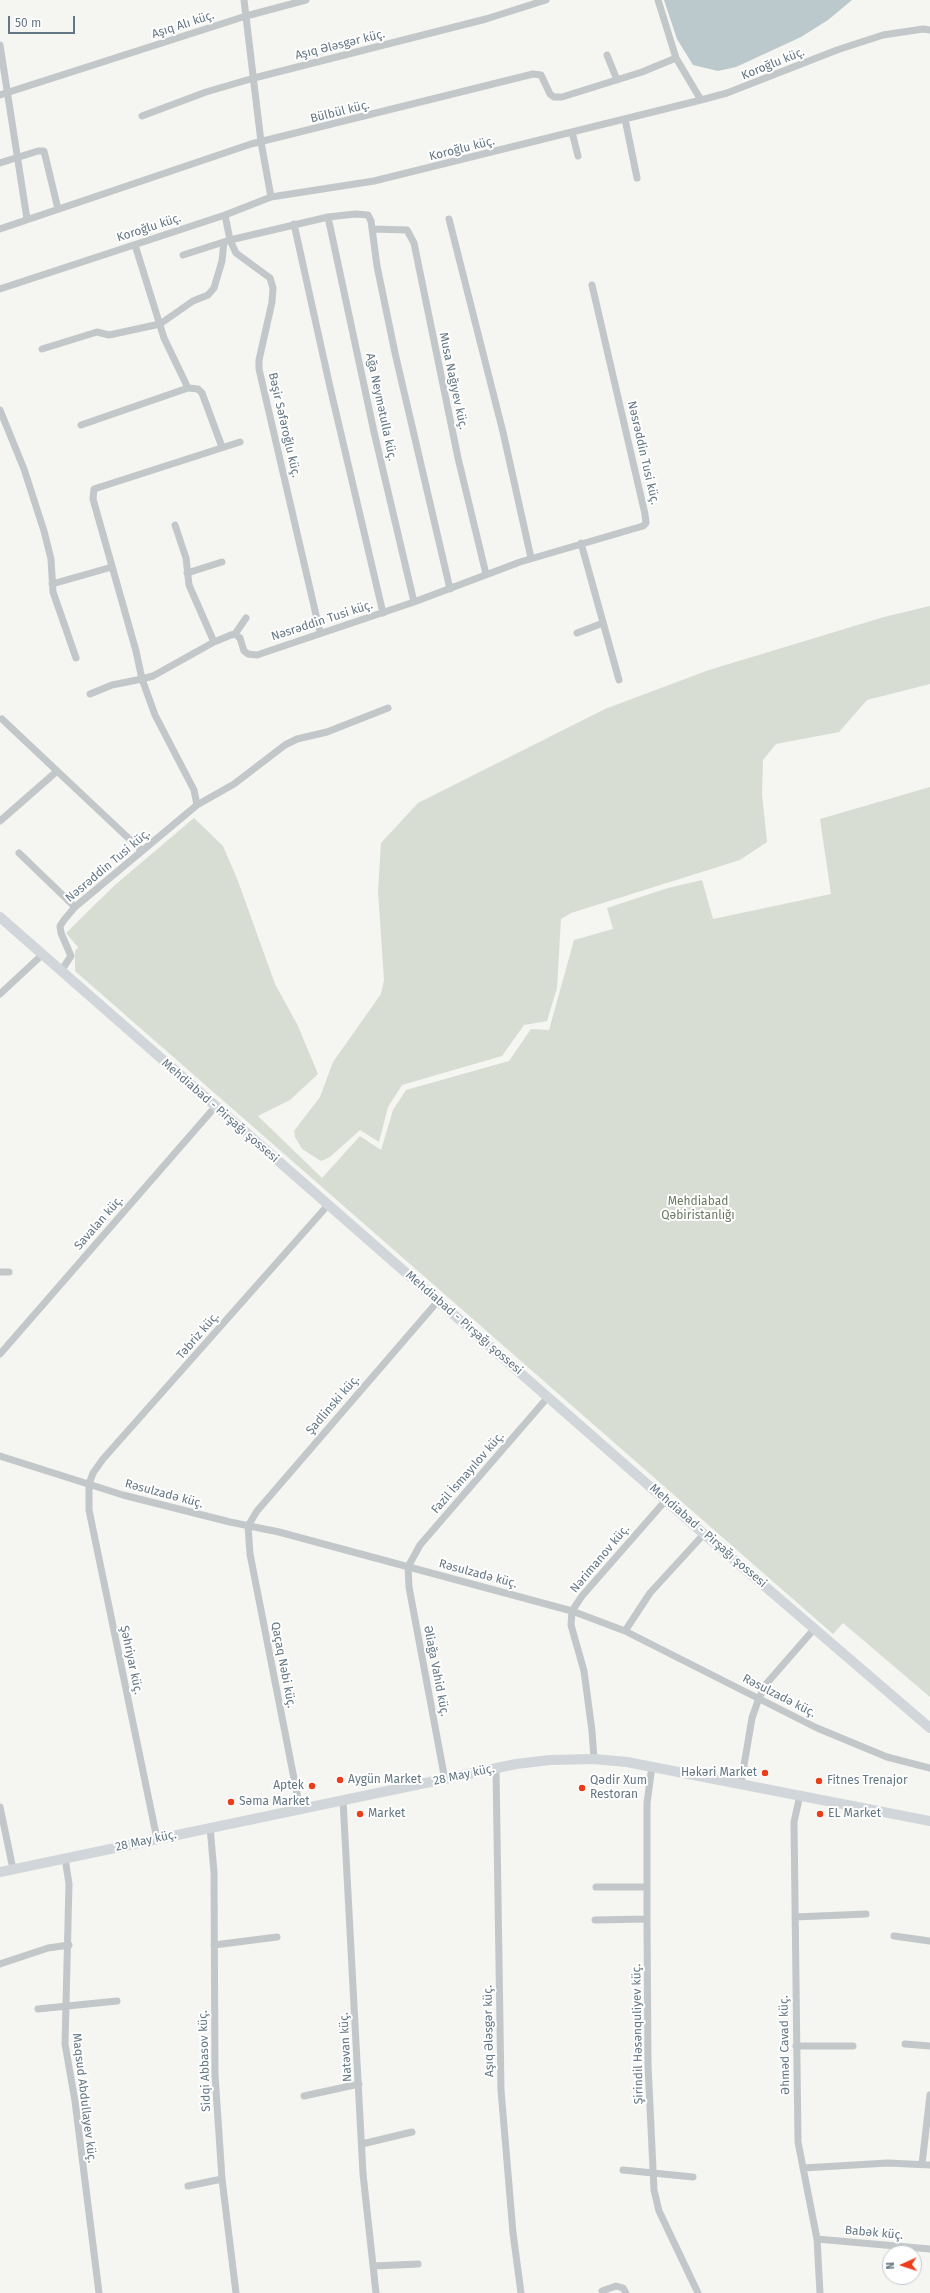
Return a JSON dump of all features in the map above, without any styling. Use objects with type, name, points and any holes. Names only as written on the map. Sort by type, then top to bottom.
[{"type":"main road","name":"Mehdiabad - Pirşağı şossesi","points":[[0,917],[704,1534],[930,1728]]},
{"type":"main road","name":"28 May küç.","points":[[0,1872],[210,1827],[496,1769],[550,1760],[594,1758],[652,1766],[930,1821]]},
{"type":"street","points":[[244,0],[261,142],[271,197]]},
{"type":"street","name":"Aşıq Alı küç.","points":[[0,95],[246,16],[306,0]]},
{"type":"street","name":"Aşıq Ələsgər küç.","points":[[142,116],[206,92],[254,78],[486,19],[546,0]]},
{"type":"street","points":[[658,0],[676,58],[701,100]]},
{"type":"street","name":"Koroğlu küç.","points":[[0,289],[225,215],[271,197],[374,181],[701,100],[734,91],[837,50],[883,35],[923,29],[930,30]]},
{"type":"street","points":[[0,46],[27,219]]},
{"type":"street","points":[[607,55],[617,80]]},
{"type":"street","name":"Bülbül küç.","points":[[0,229],[238,148],[261,142],[533,74],[541,75],[550,94],[554,97],[562,97],[617,80],[676,58]]},
{"type":"street","points":[[625,119],[637,178]]},
{"type":"street","points":[[572,132],[578,156]]},
{"type":"street","points":[[0,163],[44,151],[58,209]]},
{"type":"street","name":"Bəşir Səfəroğlu küç.","points":[[225,215],[227,241],[236,254],[270,278],[273,288],[272,302],[259,360],[260,369],[320,632]]},
{"type":"street","points":[[183,255],[227,241],[294,224],[328,217],[368,215],[371,221],[377,266],[395,353],[450,589]]},
{"type":"street","name":"Ağa Neymətulla küç.","points":[[328,217],[374,432],[414,602]]},
{"type":"street","points":[[449,219],[503,432],[532,558]]},
{"type":"street","points":[[294,224],[330,387],[383,613]]},
{"type":"street","name":"Musa Nağıyev küç.","points":[[372,230],[407,230],[414,243],[458,458],[486,574]]},
{"type":"street","points":[[42,349],[97,332],[110,335],[160,324],[193,301],[208,295],[214,288],[227,241]]},
{"type":"street","points":[[135,244],[170,352],[188,388]]},
{"type":"street","name":"Nəsrəddin Tusi küç.","points":[[235,634],[240,638],[244,651],[253,655],[320,632],[383,613],[532,558],[644,526],[646,522],[592,285]]},
{"type":"street","points":[[82,425],[188,388],[198,389],[202,393],[222,447]]},
{"type":"street","points":[[0,410],[24,469],[44,531],[51,559],[52,584],[57,606],[76,658]]},
{"type":"street","points":[[197,805],[194,790],[155,715],[142,679],[136,651],[93,499],[94,489],[240,442]]},
{"type":"street","points":[[175,525],[186,558],[189,585],[214,642]]},
{"type":"street","points":[[581,543],[619,680]]},
{"type":"street","points":[[187,573],[222,562]]},
{"type":"street","points":[[52,584],[112,567]]},
{"type":"street","points":[[90,694],[112,685],[153,676],[214,642],[235,634],[246,618]]},
{"type":"street","points":[[577,633],[603,623]]},
{"type":"street","name":"Nəsrəddin Tusi küç.","points":[[61,971],[71,956],[61,933],[60,926],[75,907],[197,805],[234,784],[285,745],[297,739],[327,732],[388,708]]},
{"type":"street","points":[[2,719],[56,772],[142,851]]},
{"type":"street","points":[[0,821],[56,772]]},
{"type":"street","points":[[19,853],[75,907]]},
{"type":"street","points":[[0,994],[42,955]]},
{"type":"street","name":"Savalan küç.","points":[[0,1354],[215,1107]]},
{"type":"street","name":"Təbriz küç.","points":[[89,1484],[93,1473],[103,1460],[328,1205]]},
{"type":"street","points":[[0,1272],[9,1272]]},
{"type":"street","name":"Şadlinski küç.","points":[[248,1526],[257,1511],[438,1301]]},
{"type":"street","name":"Fazil İsmayılov küç.","points":[[408,1567],[420,1545],[548,1397]]},
{"type":"street","name":"Rəsulzadə küç.","points":[[0,1456],[89,1484],[248,1526],[279,1532],[572,1611],[625,1631],[817,1728],[912,1765],[930,1768]]},
{"type":"street","name":"Şəhriyar küç.","points":[[89,1484],[89,1510],[157,1839]]},
{"type":"street","name":"Nərimanov küç.","points":[[594,1758],[584,1671],[571,1625],[572,1611],[582,1596],[666,1500]]},
{"type":"street","name":"Qaçaq Nəbi küç.","points":[[248,1526],[250,1554],[300,1809]]},
{"type":"street","points":[[625,1631],[650,1593],[704,1534]]},
{"type":"street","name":"Əliağa Vahid küç.","points":[[408,1567],[409,1587],[445,1780]]},
{"type":"street","points":[[741,1783],[752,1718],[759,1698],[767,1683],[815,1628]]},
{"type":"street","name":"Şirindil Həsənquliyev küç.","points":[[652,1766],[647,1803],[647,1919],[648,2065],[654,2190],[658,2211],[698,2293]]},
{"type":"street","name":"Aşıq Ələsgər küç.","points":[[496,1769],[501,2090],[513,2233],[521,2293]]},
{"type":"street","name":"Əhməd Cavad küç.","points":[[800,1795],[794,1822],[798,2142],[816,2239],[820,2293]]},
{"type":"street","name":"Natəvan küç.","points":[[343,1800],[362,2144],[376,2293]]},
{"type":"street","points":[[0,1807],[13,1869]]},
{"type":"street","name":"Sidqi Abbasov küç.","points":[[210,1827],[214,1872],[215,2075],[222,2179],[236,2293]]},
{"type":"street","name":"Maqsud Abdullayev küç.","points":[[66,1858],[69,1884],[69,1946],[65,2006],[65,2044],[75,2101],[99,2293]]},
{"type":"street","points":[[596,1887],[647,1887]]},
{"type":"street","points":[[795,1917],[866,1914]]},
{"type":"street","points":[[595,1920],[647,1919]]},
{"type":"street","points":[[894,1936],[930,1940]]},
{"type":"street","points":[[214,1945],[277,1937]]},
{"type":"street","points":[[0,1964],[48,1948],[69,1946]]},
{"type":"street","points":[[38,2009],[117,2001]]},
{"type":"street","points":[[905,2044],[930,2046]]},
{"type":"street","points":[[796,2046],[853,2046]]},
{"type":"street","points":[[304,2096],[359,2084]]},
{"type":"street","points":[[922,2164],[930,2096]]},
{"type":"street","points":[[362,2144],[412,2132]]},
{"type":"street","points":[[803,2168],[858,2164],[930,2165]]},
{"type":"street","points":[[623,2170],[693,2177]]},
{"type":"street","points":[[188,2186],[222,2179]]},
{"type":"street","name":"Babək küç.","points":[[816,2239],[930,2249]]},
{"type":"street","points":[[373,2266],[418,2264]]},
{"type":"street","points":[[602,2291],[616,2286],[623,2288],[626,2293]]},
{"type":"green space","points":[[930,606],[930,684],[867,700],[839,732],[776,744],[763,760],[762,794],[767,842],[740,860],[571,913],[561,919],[557,988],[547,1021],[524,1025],[502,1056],[402,1085],[388,1107],[379,1142],[360,1130],[330,1157],[321,1161],[302,1149],[295,1137],[294,1131],[320,1097],[333,1062],[381,994],[384,980],[378,891],[381,843],[418,803],[605,709],[709,670],[884,617]]},
{"type":"green space","name":"Mehdiabad Qəbiristanlığı","points":[[930,787],[930,1697],[843,1623],[833,1634],[75,971],[75,951],[78,947],[66,933],[115,885],[194,818],[223,846],[238,881],[275,984],[298,1026],[318,1074],[290,1100],[258,1116],[322,1178],[360,1136],[381,1150],[393,1110],[406,1090],[509,1061],[531,1029],[549,1030],[574,940],[613,929],[607,908],[668,888],[702,880],[713,919],[831,894],[820,819]]},
{"type":"shaded area","points":[[664,0],[852,0],[828,20],[801,37],[736,67],[718,71],[693,65],[677,39]]},
{"type":"place","name":"Həkəri Market","points":[[765,1773]]},
{"type":"place","name":"Aygün Market","points":[[340,1780]]},
{"type":"place","name":"Fitnes Trenajor","points":[[819,1781]]},
{"type":"place","name":"Aptek","points":[[312,1786]]},
{"type":"place","name":"Qədir Xum Restoran","points":[[582,1788]]},
{"type":"place","name":"Səma Market","points":[[231,1802]]},
{"type":"place","name":"Market","points":[[360,1814]]},
{"type":"place","name":"EL Market","points":[[820,1814]]}]
